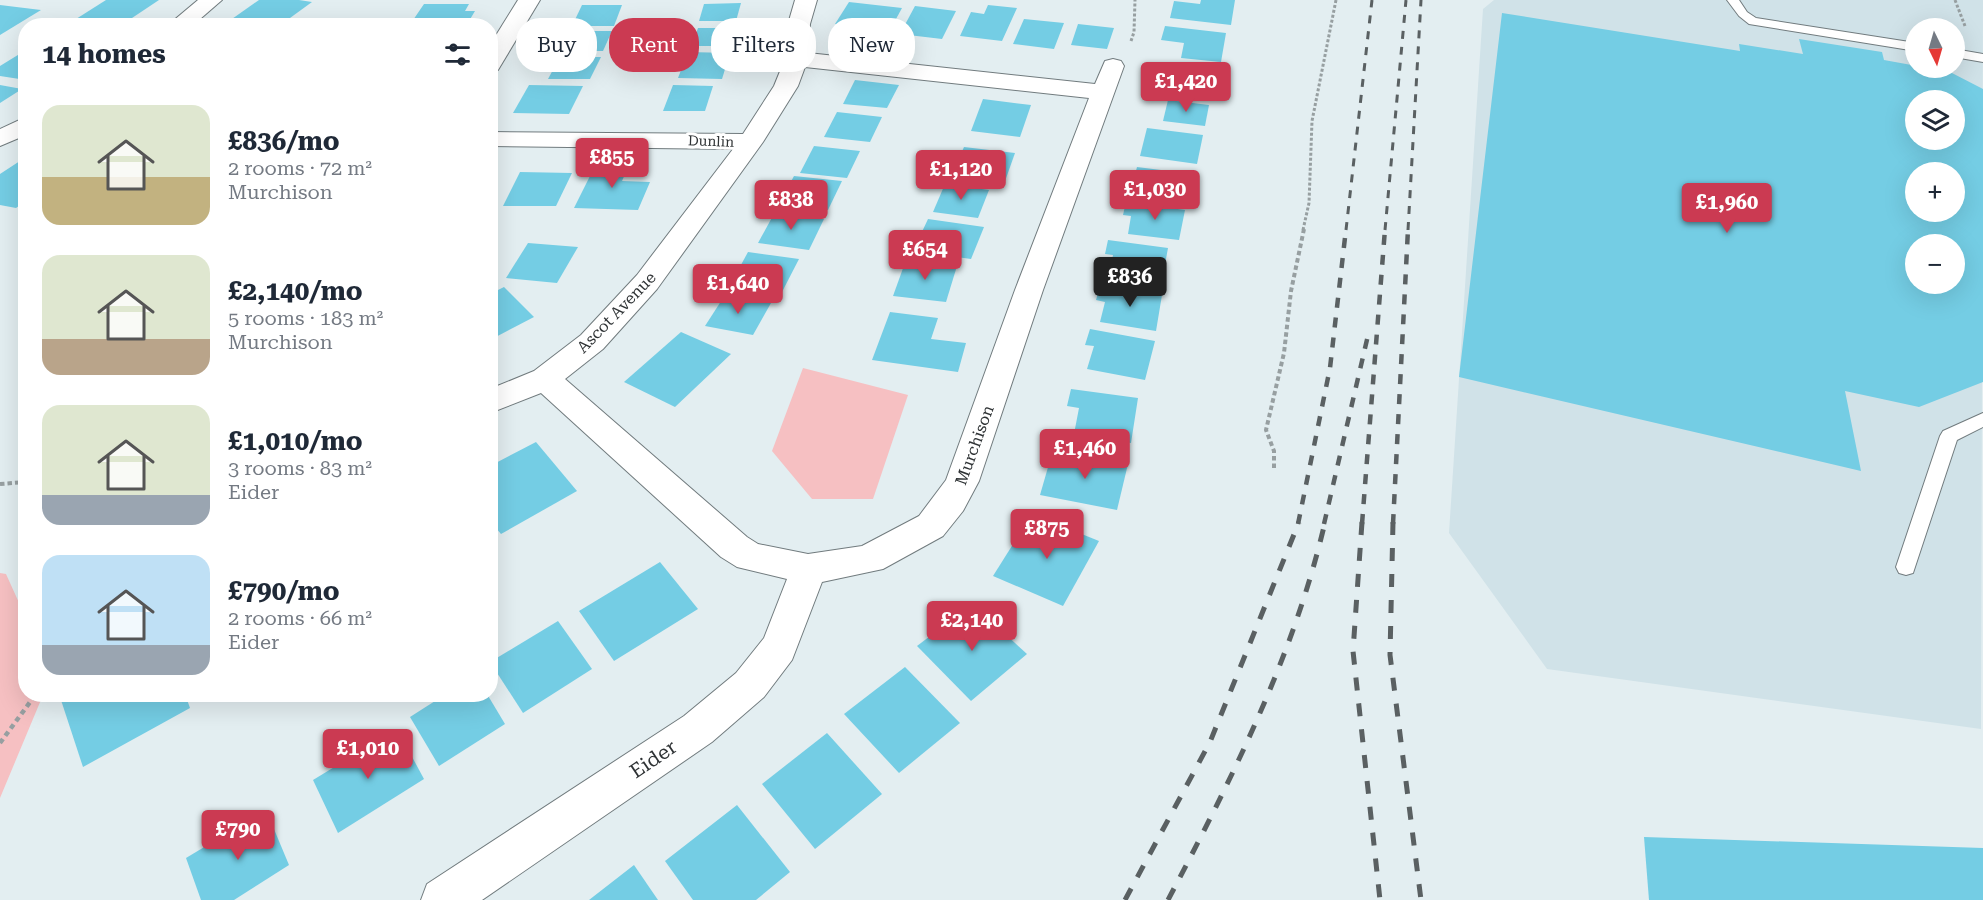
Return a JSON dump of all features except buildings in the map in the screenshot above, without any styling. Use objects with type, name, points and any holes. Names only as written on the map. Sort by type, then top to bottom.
[{"type":"street","points":[[188,18],[211,0]]},
{"type":"street","points":[[498,52],[529,0]]},
{"type":"street","name":"Ascot Avenue","points":[[802,18],[806,0]]},
{"type":"street","name":"Murchison","points":[[545,379],[734,547],[750,557],[808,569],[870,559],[931,526],[951,501],[962,481],[1108,79],[816,60]]},
{"type":"street","name":"Ascot Avenue","points":[[498,399],[545,379],[592,342],[647,282],[752,142],[786,86],[791,72]]},
{"type":"street","points":[[0,140],[18,129]]},
{"type":"street","name":"Dunlin","points":[[498,139],[752,142]]},
{"type":"street","name":"Eider","points":[[443,900],[698,729],[750,685],[778,648],[797,604],[808,569]]},
{"type":"lane","points":[[1733,0],[1743,15],[1753,21],[1905,45]]},
{"type":"lane","points":[[1965,55],[1983,58]]},
{"type":"lane","points":[[1906,567],[1949,436],[1983,419]]},
{"type":"path","points":[[1274,468],[1274,451],[1266,430],[1284,353],[1291,291],[1309,203],[1312,121],[1336,0]]},
{"type":"path","points":[[0,484],[18,483]]},
{"type":"path","points":[[0,743],[30,702]]},
{"type":"shaded area","points":[[1494,0],[1983,0],[1981,729],[1547,669],[1449,533],[1483,9]]},
{"type":"shaded area","points":[[803,368],[908,395],[873,499],[812,499],[772,451]]},
{"type":"shaded area","points":[[0,573],[6,574],[18,601],[18,702],[40,702],[0,798]]},
{"type":"railway","points":[[1346,230],[1372,0]]},
{"type":"railway","points":[[1385,230],[1406,0]]},
{"type":"railway","points":[[1408,230],[1421,0]]},
{"type":"railway","points":[[1298,524],[1330,368],[1346,229]]},
{"type":"railway","points":[[1362,524],[1385,229]]},
{"type":"railway","points":[[1393,524],[1408,229]]},
{"type":"railway","points":[[1324,524],[1369,331]]},
{"type":"railway","points":[[1125,900],[1210,742],[1299,522]]},
{"type":"railway","points":[[1168,900],[1237,763],[1278,669],[1312,572],[1325,522]]},
{"type":"railway","points":[[1362,522],[1353,651],[1380,900]]},
{"type":"railway","points":[[1393,522],[1390,655],[1421,900]]}]
